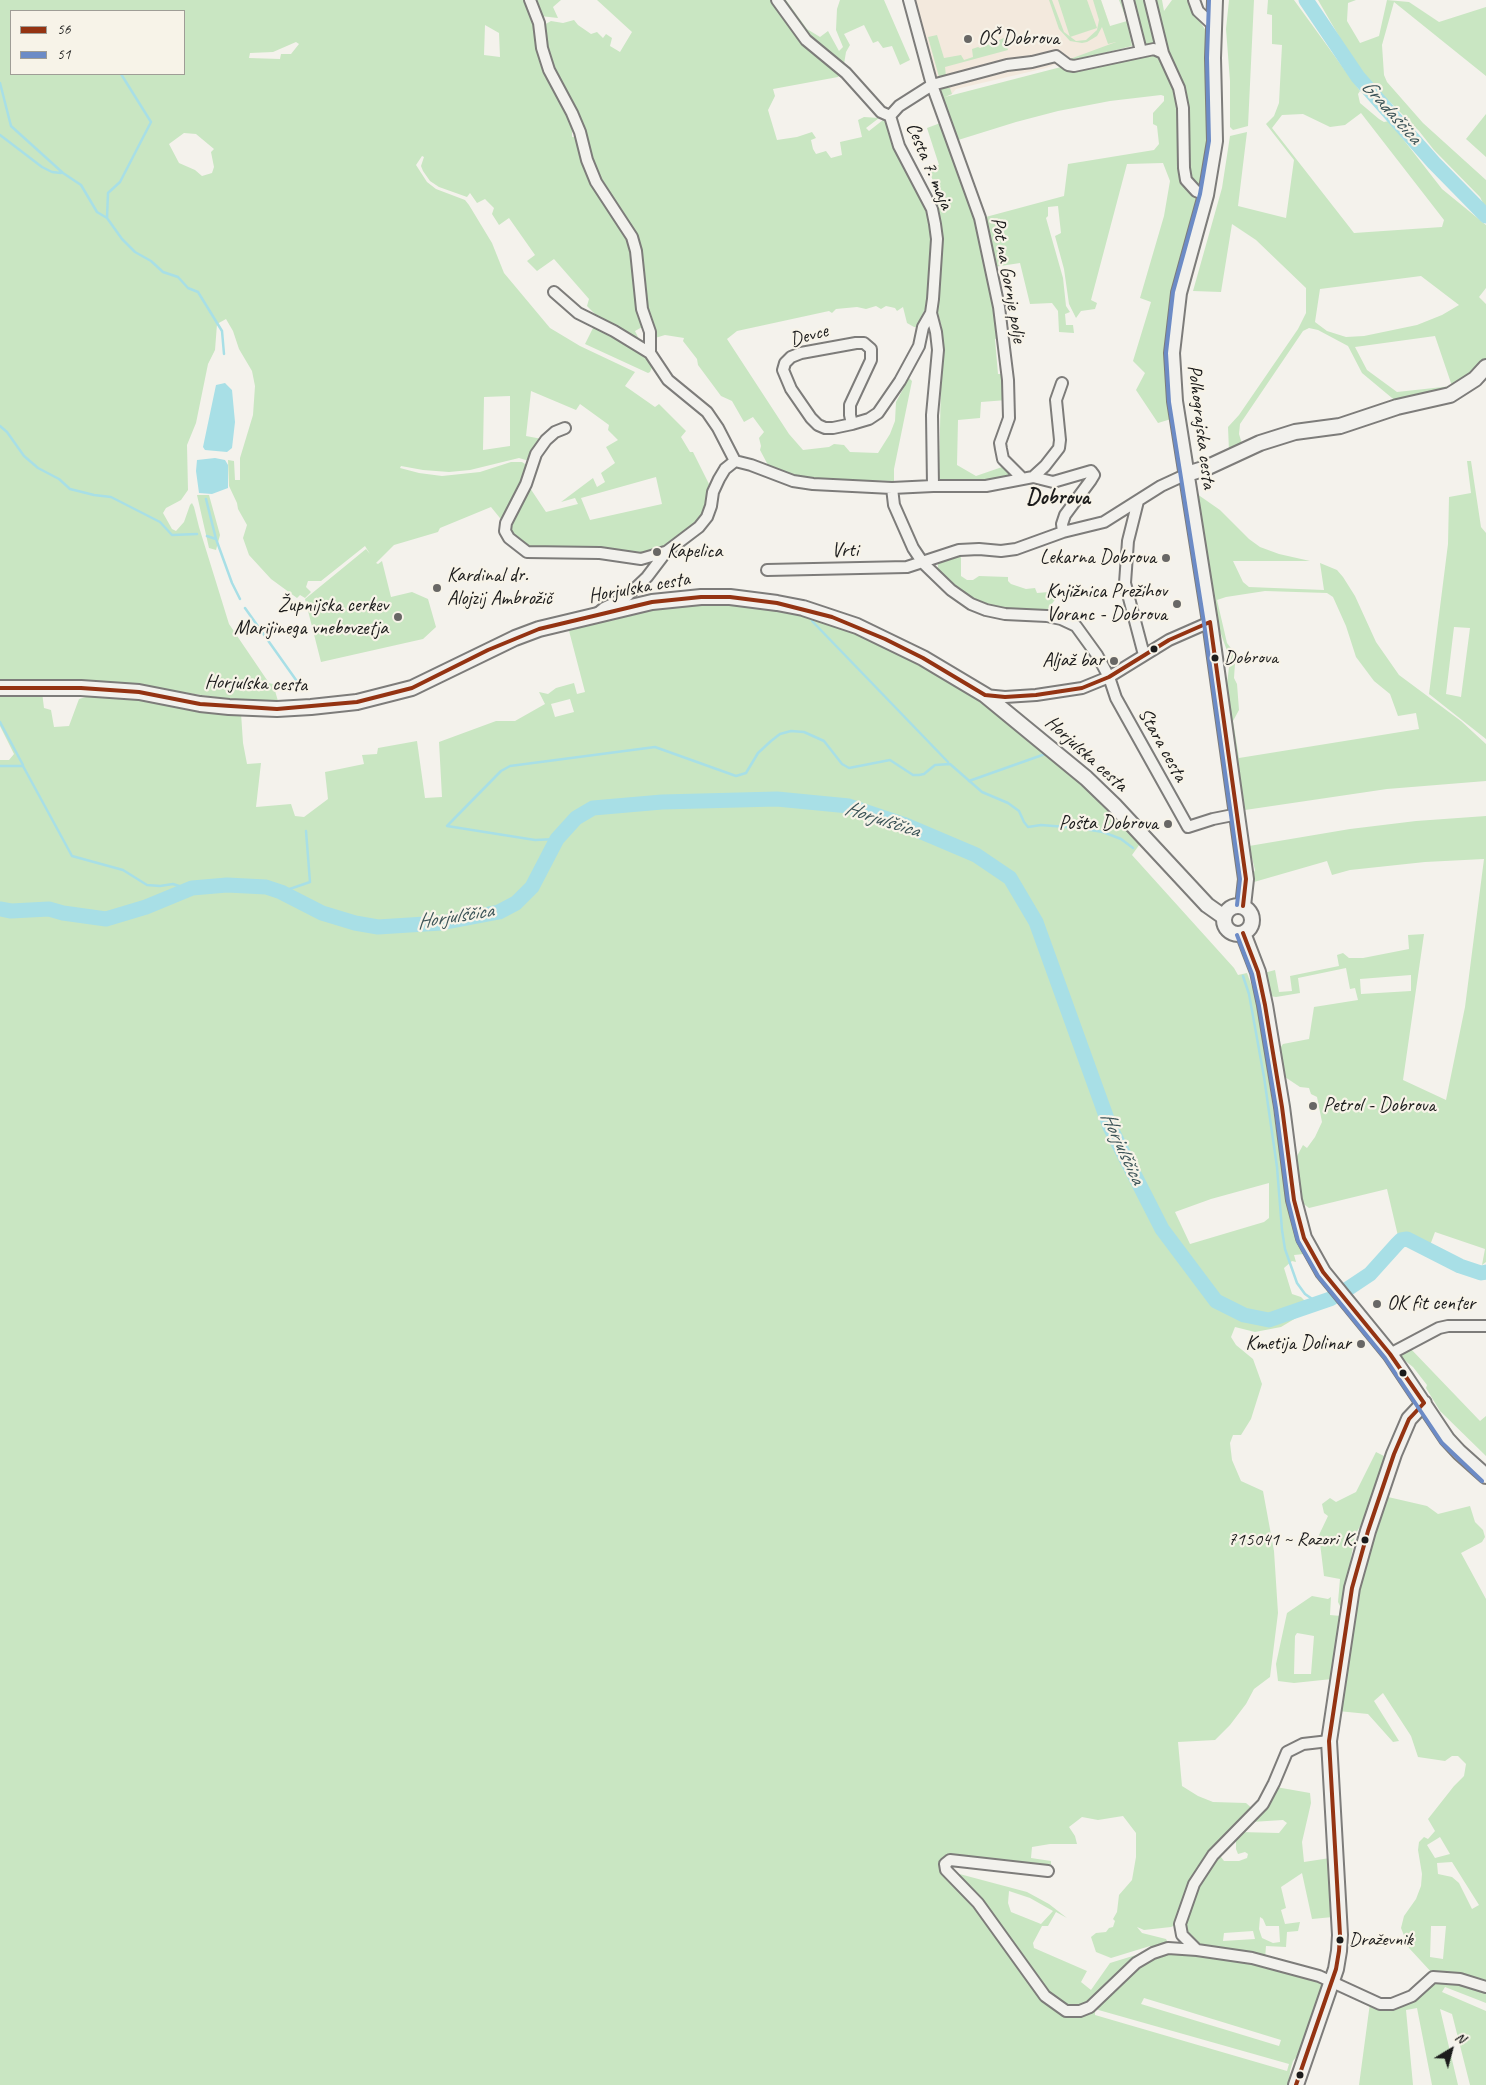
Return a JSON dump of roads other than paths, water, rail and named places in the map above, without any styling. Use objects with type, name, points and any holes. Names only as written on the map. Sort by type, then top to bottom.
[{"type":"street","points":[[530,0],[539,23],[542,48],[549,70],[575,119],[587,160],[596,182],[632,237],[636,251],[641,302],[650,332],[650,352]]},
{"type":"street","points":[[777,0],[806,40],[846,73],[881,112],[890,116]]},
{"type":"street","name":"Pot na Gornje polje","points":[[908,0],[932,85],[980,218],[999,307],[1008,380],[1009,418],[1000,443],[1003,459],[1028,478]]},
{"type":"street","points":[[1128,0],[1141,51]]},
{"type":"street","points":[[1150,0],[1163,53],[1179,88],[1183,108],[1186,180],[1196,191],[1206,195]]},
{"type":"street","points":[[1194,0],[1198,12],[1213,25]]},
{"type":"street","name":"Polhograjska cesta","points":[[1216,0],[1213,25],[1215,141],[1206,195],[1180,293],[1172,353],[1175,401],[1238,814],[1246,879],[1243,906]]},
{"type":"street","name":"Cesta 7. maja","points":[[931,313],[936,239],[932,209],[899,146],[890,116],[899,106],[932,85],[1006,65],[1032,62],[1053,56],[1058,57],[1068,65],[1074,66],[1154,49],[1163,53]]},
{"type":"street","points":[[554,292],[562,301],[578,313],[650,352],[668,380],[707,412],[718,428],[735,461],[794,481],[813,484],[892,488],[986,486],[1028,478],[1053,482],[1091,471],[1094,475],[1081,497],[1065,515],[1062,524],[1063,532]]},
{"type":"street","points":[[931,313],[938,350],[932,415],[933,486]]},
{"type":"street","name":"Devce","points":[[852,424],[850,405],[871,360],[871,349],[864,343],[856,342],[801,353],[791,357],[785,363],[783,370],[786,379],[818,425],[825,428],[852,424],[874,416],[887,403],[911,363],[923,328],[931,313]]},
{"type":"street","points":[[923,563],[959,550],[1001,551],[1016,549],[1063,532],[1104,522],[1160,486],[1186,474],[1206,468],[1260,443],[1295,432],[1340,426],[1398,407],[1450,395],[1475,379],[1486,367]]},
{"type":"street","points":[[1028,478],[1044,466],[1059,448],[1056,400],[1062,383]]},
{"type":"street","points":[[565,428],[555,432],[546,440],[536,454],[526,484],[506,523],[505,531],[509,538],[527,552],[600,553],[641,559],[666,552]]},
{"type":"street","points":[[596,616],[604,608],[626,598],[647,577],[666,552],[699,528],[712,506],[714,492],[719,479],[725,469],[735,461]]},
{"type":"street","name":"Stara cesta","points":[[892,488],[894,505],[904,529],[923,563],[950,590],[971,604],[986,610],[1005,614],[1047,616],[1076,626],[1097,655],[1109,677],[1116,698],[1188,827],[1238,814]]},
{"type":"street","points":[[1138,501],[1128,541],[1125,583],[1144,655]]},
{"type":"street","name":"Vrti","points":[[767,570],[884,569],[908,567],[923,563]]},
{"type":"street","name":"Horjulska cesta","points":[[0,688],[81,688],[139,692],[219,706],[277,709],[357,702],[412,688],[514,638],[539,629],[652,602],[701,597],[750,599],[803,608],[832,616],[885,639],[944,669],[985,695],[1086,778],[1114,805],[1207,905],[1224,917]]},
{"type":"street","points":[[985,695],[1005,697],[1065,692],[1082,688],[1109,677],[1170,640],[1210,622]]},
{"type":"street","points":[[1234,906],[1243,906],[1251,913],[1252,922],[1248,930],[1238,934],[1229,930],[1224,922],[1224,917],[1226,912],[1234,906]]},
{"type":"street","points":[[1243,933],[1258,972],[1265,1005],[1282,1107],[1297,1216],[1304,1238],[1314,1257],[1333,1284],[1390,1354],[1448,1439],[1459,1452],[1486,1476]]},
{"type":"street","points":[[1390,1354],[1439,1328],[1448,1326],[1486,1326]]},
{"type":"street","points":[[1296,2085],[1332,1981],[1339,1951],[1340,1935],[1329,1740],[1352,1588],[1360,1555],[1405,1427],[1410,1416],[1424,1403]]},
{"type":"street","points":[[1196,1950],[1182,1935],[1180,1924],[1194,1884],[1213,1855],[1263,1804],[1287,1752],[1303,1744],[1329,1740]]},
{"type":"street","points":[[1048,1871],[950,1860],[945,1864],[946,1870],[978,1903],[1046,1996],[1066,2012],[1080,2011],[1090,2007],[1119,1977],[1153,1953],[1168,1948],[1252,1958],[1332,1981],[1380,2004],[1392,2004],[1412,1996],[1433,1977],[1460,1979],[1486,1987]]},
{"type":"water","points":[[225,383],[232,390],[235,422],[232,448],[227,452],[205,450],[203,447],[216,385]]},
{"type":"water","points":[[215,458],[225,460],[228,465],[228,488],[212,494],[199,493],[196,471],[197,460]]},
{"type":"waterway","name":"Gradaščica","points":[[1306,0],[1358,77],[1434,163],[1486,216]]},
{"type":"waterway","points":[[107,218],[108,193],[120,182],[151,122],[122,75]]},
{"type":"waterway","points":[[0,83],[11,126],[63,173],[81,185],[97,212],[107,218],[122,239],[135,252],[151,261],[163,272],[178,277],[188,288],[198,292],[222,331],[224,354]]},
{"type":"waterway","points":[[0,135],[42,167],[52,172],[61,173]]},
{"type":"waterway","points":[[0,426],[7,432],[24,456],[38,468],[59,479],[70,489],[111,497],[160,522],[172,535],[197,534]]},
{"type":"waterway","points":[[206,499],[216,539],[240,599]]},
{"type":"waterway","points":[[207,536],[216,539]]},
{"type":"waterway","points":[[245,608],[301,687]]},
{"type":"waterway","points":[[810,617],[948,762]]},
{"type":"waterway","points":[[0,722],[23,765]]},
{"type":"waterway","points":[[557,839],[535,840],[447,826],[501,771],[510,766],[655,747],[736,776],[746,773],[758,753],[771,741],[780,734],[791,731],[804,732],[824,741],[842,764],[849,768],[890,760],[913,775],[919,775],[924,774],[935,765],[950,764],[982,792],[1008,803],[1019,811],[1028,827],[1041,825],[1103,832],[1121,839],[1133,848]]},
{"type":"waterway","points":[[969,781],[1048,753]]},
{"type":"waterway","points":[[0,766],[23,766],[72,856],[123,870],[147,885],[173,884],[188,889]]},
{"type":"waterway","name":"Horjulščica","points":[[0,909],[11,911],[49,909],[63,913],[106,919],[146,907],[192,888],[227,885],[266,887],[281,892],[322,913],[355,923],[378,927],[441,923],[499,912],[516,903],[532,887],[557,839],[576,818],[593,808],[662,802],[777,799],[849,806],[903,824],[976,855],[1010,878],[1036,922],[1110,1127],[1162,1229],[1216,1301],[1244,1315],[1269,1320],[1330,1299],[1349,1288],[1370,1274],[1401,1240],[1407,1239],[1460,1266],[1481,1273],[1486,1272]]},
{"type":"waterway","points":[[281,892],[310,882],[306,831]]},
{"type":"waterway","points":[[1243,976],[1249,994],[1264,1077],[1277,1167],[1285,1249],[1297,1283],[1305,1294],[1318,1303]]},
{"type":"place","name":"OŠ Dobrova","points":[[968,39]]},
{"type":"place","name":"Kapelica","points":[[657,552]]},
{"type":"place","name":"Lekarna Dobrova","points":[[1166,558]]},
{"type":"place","name":"Kardinal dr. Alojzij Ambrožič","points":[[437,588]]},
{"type":"place","name":"Knjižnica Prežihov Voranc - Dobrova","points":[[1177,604]]},
{"type":"place","name":"Župnijska cerkev Marijinega vnebovzetja","points":[[398,617]]},
{"type":"place","name":"Dobrova","points":[[1215,658]]},
{"type":"place","name":"Aljaž bar","points":[[1114,661]]},
{"type":"place","name":"Pošta Dobrova","points":[[1168,824]]},
{"type":"place","name":"Petrol - Dobrova","points":[[1313,1106]]},
{"type":"place","name":"OK fit center","points":[[1377,1304]]},
{"type":"place","name":"Kmetija Dolinar","points":[[1361,1344]]},
{"type":"place","name":"715041 ~ Razori K.","points":[[1365,1540]]},
{"type":"place","name":"Draževnik","points":[[1340,1940]]},
{"type":"district","name":"Dobrova","points":[[1058,498]]}]
